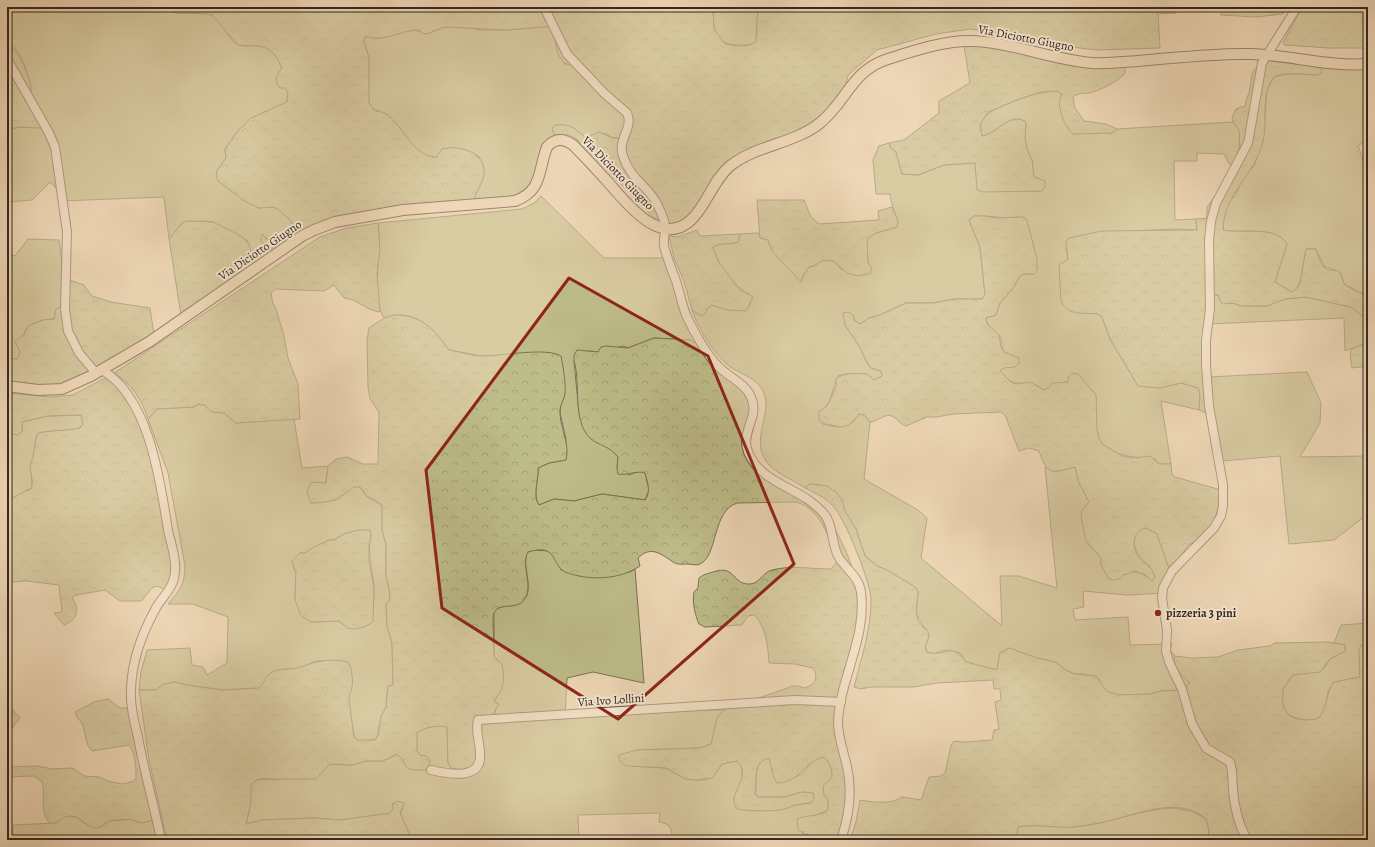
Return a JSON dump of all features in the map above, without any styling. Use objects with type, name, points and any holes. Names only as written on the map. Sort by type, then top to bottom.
[{"type":"main road","name":"Via Diciotto Giugno","points":[[7,386],[38,390],[62,389],[99,371],[149,342],[314,230],[335,222],[403,210],[514,201],[526,197],[536,184],[547,147],[551,142],[557,140],[567,141],[573,145],[641,218],[657,227],[666,229],[682,226],[693,218],[728,167],[749,154],[813,128],[827,116],[855,79],[864,70],[887,59],[942,45],[970,41],[987,42],[1094,63],[1249,54],[1348,64],[1368,64]]},
{"type":"street","points":[[544,7],[567,54],[605,94],[627,113],[629,124],[622,138],[622,156],[631,174],[658,205],[666,229],[663,244],[688,320],[711,358],[744,388],[752,398],[754,410],[746,437],[746,445],[751,458],[764,473],[798,493],[825,516],[838,556],[859,583],[862,603],[859,636],[841,702],[838,732],[847,766],[850,793],[847,821],[841,840]]},
{"type":"street","points":[[1247,840],[1236,810],[1232,789],[1233,769],[1230,762],[1206,748],[1201,743],[1192,724],[1176,675],[1169,662],[1166,651],[1167,625],[1162,598],[1163,588],[1172,571],[1214,528],[1224,506],[1223,485],[1212,428],[1206,377],[1205,351],[1211,294],[1209,240],[1216,203],[1248,143],[1262,63],[1268,56],[1297,7]]},
{"type":"street","points":[[7,59],[49,133],[55,147],[68,232],[65,293],[68,331],[79,353],[99,371],[119,383],[129,396],[148,437],[160,483],[175,570],[173,584],[156,607],[140,642],[133,668],[131,690],[132,706],[140,749],[161,840]]},
{"type":"street","name":"Via Ivo Lollini","points":[[431,770],[448,774],[461,774],[476,769],[479,764],[480,754],[476,726],[478,720],[795,700],[841,702]]},
{"type":"highlighted area","points":[[569,278],[708,356],[794,564],[618,719],[442,608],[426,470]]},
{"type":"green space","points":[[7,7],[169,7],[171,12],[212,15],[219,21],[234,42],[245,46],[263,46],[269,49],[276,56],[282,68],[278,74],[288,92],[287,102],[252,118],[237,132],[225,149],[226,158],[217,171],[218,181],[234,193],[259,208],[273,207],[278,209],[292,222],[292,227],[271,240],[266,239],[263,235],[275,252],[255,266],[247,240],[213,222],[203,221],[182,223],[169,239],[164,197],[60,201],[58,190],[50,182],[32,200],[7,202],[7,129],[21,127],[37,128],[32,94],[26,69],[15,48],[7,42]]},
{"type":"green space","points":[[169,7],[713,7],[714,29],[725,44],[741,46],[756,42],[758,7],[1176,7],[1176,13],[1158,14],[1160,48],[1096,50],[1056,45],[1008,34],[970,29],[936,34],[877,50],[848,75],[845,89],[830,111],[807,127],[744,155],[702,205],[676,225],[662,222],[653,217],[575,138],[566,134],[555,135],[552,129],[555,125],[564,125],[572,127],[586,138],[599,132],[613,138],[623,138],[630,120],[580,66],[565,63],[561,59],[558,54],[553,26],[507,30],[444,27],[427,34],[422,33],[419,30],[379,38],[365,36],[364,42],[369,58],[369,103],[375,111],[383,113],[391,118],[411,143],[418,150],[427,155],[436,157],[442,149],[450,148],[458,148],[473,153],[482,163],[484,170],[482,182],[473,203],[345,217],[275,252],[260,239],[263,234],[266,239],[271,240],[292,227],[292,222],[278,209],[273,207],[259,208],[246,202],[218,181],[216,177],[217,171],[226,158],[225,149],[237,132],[251,118],[287,102],[288,92],[285,88],[280,88],[276,80],[282,68],[278,60],[269,50],[259,46],[238,45],[212,15],[171,12]]},
{"type":"green space","points":[[713,7],[758,7],[756,42],[750,45],[743,45],[724,42],[716,33]]},
{"type":"green space","points":[[1221,7],[1286,7],[1283,14],[1256,17],[1221,15]]},
{"type":"green space","points":[[1302,7],[1368,7],[1368,48],[1329,48],[1285,45],[1283,43]]},
{"type":"green space","points":[[460,26],[481,30],[507,30],[553,26],[558,52],[565,64],[580,66],[626,111],[624,138],[613,138],[604,133],[586,138],[574,128],[552,129],[555,135],[549,140],[545,147],[538,173],[529,190],[520,197],[516,198],[473,203],[480,158],[477,155],[440,154],[436,157],[421,153],[415,148],[389,116],[371,106],[369,103],[369,58],[364,42],[365,36],[382,38],[411,31],[418,31],[427,34],[444,27]]},
{"type":"green space","points":[[963,40],[1125,67],[1125,73],[1123,76],[1114,82],[1089,93],[1078,94],[1073,97],[1075,108],[1084,121],[1106,124],[1117,129],[1112,133],[1073,134],[1066,126],[1060,109],[1060,99],[1062,94],[1057,91],[1041,92],[1019,99],[988,112],[980,125],[982,136],[1014,119],[1020,119],[1026,122],[1025,138],[1027,149],[1032,160],[1034,177],[1045,181],[1045,187],[1042,191],[983,192],[977,190],[975,163],[944,165],[918,175],[902,174],[896,152],[891,148],[889,143],[904,140],[939,113],[939,101],[970,83]]},
{"type":"green space","points":[[7,42],[15,50],[26,70],[31,88],[30,99],[39,117],[41,128],[21,127],[7,129]]},
{"type":"green space","points":[[1269,59],[1291,63],[1320,63],[1322,72],[1318,75],[1288,74],[1273,78],[1269,85],[1265,101],[1263,141],[1254,164],[1234,194],[1229,205],[1223,230],[1267,232],[1282,238],[1287,244],[1275,282],[1292,292],[1300,283],[1306,249],[1316,249],[1320,261],[1324,267],[1340,273],[1344,284],[1363,294],[1367,301],[1368,317],[1366,319],[1351,307],[1305,297],[1285,299],[1267,306],[1242,306],[1232,303],[1222,304],[1218,295],[1213,295],[1207,374],[1212,388],[1213,409],[1211,415],[1199,410],[1200,394],[1198,388],[1181,383],[1160,388],[1138,386],[1110,339],[1102,317],[1098,314],[1072,312],[1064,306],[1061,301],[1059,265],[1068,259],[1066,242],[1069,238],[1102,231],[1197,230],[1196,219],[1207,218],[1207,207],[1229,178],[1240,150],[1239,130],[1232,118],[1236,109],[1245,106],[1254,70]]},
{"type":"green space","points":[[1368,61],[1368,138],[1358,146],[1368,172],[1368,308],[1365,295],[1344,284],[1341,273],[1324,266],[1316,249],[1306,249],[1300,283],[1292,292],[1275,282],[1287,244],[1282,238],[1267,232],[1223,230],[1224,212],[1228,203],[1230,199],[1235,196],[1243,178],[1254,166],[1263,142],[1267,90],[1274,77],[1293,74],[1313,75],[1320,63]]},
{"type":"green space","points":[[1057,91],[1062,94],[1062,115],[1069,130],[1112,133],[1117,129],[1233,122],[1240,132],[1240,144],[1231,167],[1224,154],[1197,153],[1197,161],[1174,161],[1175,220],[1196,219],[1197,230],[1177,229],[1102,231],[1066,247],[1068,259],[1064,264],[1061,273],[1060,283],[1093,313],[1102,317],[1110,339],[1138,386],[1160,388],[1181,383],[1198,388],[1200,394],[1199,410],[1161,401],[1171,464],[1159,464],[1155,459],[1115,453],[1102,445],[1097,428],[1096,395],[1081,379],[1062,383],[1044,390],[1032,384],[1016,383],[1011,381],[1000,371],[1014,356],[1003,350],[1001,338],[989,326],[986,318],[996,315],[1000,303],[1014,287],[1019,277],[1023,274],[1034,274],[1035,250],[1027,231],[1018,217],[1006,218],[974,216],[969,220],[980,247],[985,295],[982,299],[955,299],[933,303],[906,303],[880,315],[869,318],[860,324],[855,321],[853,315],[845,325],[858,344],[868,364],[871,368],[881,371],[882,376],[874,380],[871,377],[862,374],[847,374],[838,376],[829,402],[823,410],[822,424],[836,427],[853,422],[859,414],[864,415],[870,422],[864,479],[918,510],[927,518],[921,558],[1002,626],[1000,576],[1019,576],[1057,588],[1045,467],[1054,472],[1075,467],[1079,483],[1089,502],[1082,510],[1082,521],[1087,542],[1101,558],[1101,565],[1109,579],[1129,572],[1143,574],[1147,578],[1150,566],[1137,552],[1134,540],[1140,530],[1146,527],[1157,534],[1168,566],[1173,566],[1165,586],[1167,593],[1127,595],[1083,591],[1084,607],[1073,609],[1075,620],[1128,617],[1130,645],[1172,644],[1170,650],[1175,656],[1174,661],[1182,675],[1190,683],[1182,690],[1161,691],[1150,694],[1119,695],[1108,692],[1101,684],[1099,679],[1084,674],[1074,674],[1055,662],[1037,658],[1009,648],[1000,653],[997,670],[966,662],[960,653],[945,650],[933,654],[927,652],[925,646],[929,636],[916,613],[918,591],[915,587],[887,570],[877,566],[865,556],[856,529],[845,512],[842,500],[836,492],[821,485],[810,484],[805,488],[771,467],[764,457],[761,446],[761,436],[766,405],[765,396],[760,386],[749,377],[723,361],[712,348],[698,325],[692,310],[701,316],[711,305],[721,308],[749,307],[751,302],[749,294],[732,281],[718,260],[713,247],[738,242],[740,234],[759,233],[760,238],[768,240],[772,251],[802,281],[803,276],[809,267],[814,266],[823,260],[834,261],[841,269],[866,275],[871,267],[868,262],[867,239],[876,233],[897,227],[890,194],[876,194],[873,160],[879,146],[889,143],[891,148],[896,152],[902,174],[918,175],[944,165],[976,163],[977,168],[993,191],[1041,191],[1039,179],[1034,177],[1032,160],[1027,149],[1025,138],[1026,122],[1020,119],[1014,119],[982,136],[981,122],[988,113],[1012,102],[1045,92]]},
{"type":"green space","points":[[541,196],[604,258],[664,258],[701,346],[690,340],[654,338],[628,348],[623,346],[598,352],[588,351],[574,361],[579,413],[605,446],[610,448],[618,457],[617,468],[629,475],[640,471],[645,473],[649,490],[645,500],[602,494],[574,501],[554,499],[539,505],[536,497],[538,468],[549,463],[565,460],[566,439],[560,413],[561,402],[564,398],[563,377],[541,354],[482,356],[449,350],[436,334],[422,322],[405,316],[384,318],[381,312],[377,286],[379,244],[378,223],[522,209],[534,203]]},
{"type":"green space","points":[[757,200],[804,200],[811,217],[819,224],[879,220],[878,211],[892,207],[898,221],[897,227],[876,233],[867,239],[868,262],[871,267],[871,273],[865,275],[851,274],[834,261],[823,260],[814,266],[809,267],[801,282],[772,251],[768,240],[760,238]]},
{"type":"green space","points":[[974,216],[996,218],[1024,217],[1027,221],[1037,259],[1037,270],[1034,274],[1023,274],[1019,277],[1014,287],[1000,303],[996,315],[986,318],[987,324],[999,335],[1001,347],[1004,352],[1019,358],[1019,363],[1015,367],[1004,368],[1000,371],[1012,383],[1018,384],[1030,382],[1044,390],[1049,388],[1052,383],[1068,382],[1068,377],[1072,373],[1078,374],[1096,395],[1097,429],[1099,439],[1102,444],[1122,456],[1133,458],[1150,456],[1159,464],[1171,464],[1172,474],[1175,477],[1221,490],[1218,510],[1210,528],[1202,539],[1188,546],[1173,566],[1168,566],[1157,534],[1146,528],[1137,533],[1134,542],[1135,551],[1141,560],[1153,571],[1155,577],[1152,581],[1144,574],[1133,571],[1123,575],[1117,580],[1109,579],[1101,565],[1101,558],[1087,542],[1085,537],[1081,516],[1082,510],[1089,502],[1079,483],[1075,467],[1061,471],[1051,471],[1045,465],[1039,451],[1029,448],[1019,451],[1005,415],[1001,412],[953,414],[927,417],[906,426],[889,415],[870,422],[864,415],[859,414],[850,424],[844,427],[825,424],[819,420],[819,411],[828,404],[837,384],[835,380],[838,377],[850,374],[867,374],[874,380],[882,376],[881,371],[871,368],[868,364],[858,344],[845,325],[843,313],[849,312],[853,315],[855,321],[860,324],[869,318],[880,315],[906,303],[933,303],[955,299],[982,299],[985,295],[980,247],[969,220]]},
{"type":"green space","points":[[187,221],[213,222],[243,237],[249,245],[255,266],[181,315],[169,239],[182,223]]},
{"type":"green space","points":[[378,223],[380,249],[377,273],[380,312],[371,310],[354,300],[344,298],[334,285],[324,291],[276,289],[271,293],[273,304],[276,309],[284,336],[288,358],[298,384],[300,419],[236,423],[224,413],[212,412],[204,405],[198,404],[194,407],[157,409],[148,419],[143,405],[131,387],[114,373],[320,237],[347,228]]},
{"type":"green space","points":[[697,230],[700,236],[740,234],[738,242],[713,247],[718,261],[739,289],[753,297],[746,311],[727,310],[711,305],[707,309],[706,313],[701,316],[692,310],[684,281],[674,258],[669,236],[678,237]]},
{"type":"green space","points":[[28,239],[59,240],[64,277],[70,280],[61,307],[56,309],[54,319],[40,321],[28,327],[23,336],[20,338],[17,346],[21,350],[20,355],[15,359],[10,359],[7,358],[7,254],[15,256]]},
{"type":"green space","points":[[70,280],[84,285],[92,296],[111,302],[150,308],[154,334],[76,383],[51,386],[7,381],[7,358],[17,359],[20,354],[15,341],[24,335],[28,326],[43,320],[54,319],[56,309],[61,307]]},
{"type":"green space","points":[[1213,295],[1218,295],[1227,304],[1232,303],[1242,306],[1267,306],[1285,299],[1305,297],[1351,307],[1366,319],[1368,317],[1368,345],[1361,345],[1345,351],[1344,318],[1208,324]]},
{"type":"green space","points":[[394,315],[404,315],[420,320],[433,330],[449,350],[479,356],[545,352],[554,353],[561,356],[565,389],[560,414],[567,454],[566,460],[549,463],[538,468],[536,497],[539,505],[554,499],[574,501],[602,494],[645,500],[648,494],[648,484],[645,473],[638,472],[618,474],[618,457],[615,453],[597,443],[584,431],[579,412],[574,361],[574,355],[577,350],[598,352],[601,347],[606,346],[628,348],[654,338],[690,340],[701,346],[748,387],[756,417],[750,443],[751,453],[757,463],[828,514],[846,551],[860,589],[861,615],[838,704],[849,780],[840,840],[811,840],[808,835],[798,830],[797,819],[820,814],[828,810],[828,800],[824,796],[823,786],[832,777],[832,774],[829,764],[824,757],[812,762],[792,779],[777,783],[774,778],[769,758],[763,760],[756,772],[755,794],[758,797],[785,797],[802,792],[813,793],[814,798],[811,803],[800,804],[774,811],[761,811],[737,809],[734,803],[734,797],[742,773],[741,767],[737,761],[722,764],[712,778],[696,780],[685,779],[666,768],[627,766],[620,761],[619,757],[619,755],[637,750],[700,748],[711,744],[717,718],[724,710],[793,686],[804,688],[808,687],[815,681],[816,675],[813,668],[795,664],[769,663],[764,631],[754,615],[748,616],[742,625],[705,627],[699,624],[695,613],[693,596],[694,592],[698,588],[699,578],[720,570],[730,573],[744,583],[750,584],[756,582],[772,570],[794,567],[831,569],[838,561],[828,534],[812,511],[804,505],[796,502],[737,503],[729,508],[723,515],[719,524],[710,552],[706,559],[698,565],[676,564],[652,551],[643,554],[638,558],[640,566],[632,571],[604,578],[594,578],[565,572],[560,568],[552,555],[544,550],[528,552],[526,557],[528,590],[526,596],[519,604],[498,608],[493,616],[494,657],[502,664],[503,682],[501,691],[494,702],[499,704],[492,718],[477,719],[476,767],[467,771],[451,768],[448,763],[447,727],[435,726],[423,729],[417,733],[417,751],[420,755],[426,756],[430,760],[428,770],[412,770],[407,768],[397,754],[383,761],[367,761],[352,765],[330,764],[316,779],[260,779],[255,781],[251,786],[251,801],[246,824],[261,820],[315,818],[341,820],[390,813],[393,809],[392,804],[398,801],[404,803],[400,813],[412,840],[167,840],[149,760],[139,690],[156,690],[164,684],[175,682],[223,690],[259,688],[268,675],[272,672],[297,668],[324,661],[336,660],[348,662],[351,668],[352,676],[352,688],[349,700],[354,737],[358,740],[375,740],[378,735],[381,717],[386,707],[388,686],[393,685],[392,643],[387,626],[386,604],[390,600],[386,577],[386,545],[382,529],[382,505],[367,496],[360,487],[354,487],[334,500],[319,503],[311,503],[307,492],[311,482],[326,483],[328,466],[336,459],[347,457],[363,464],[378,464],[379,412],[370,399],[368,387],[367,340],[369,328],[384,318]]},
{"type":"green space","points":[[1361,345],[1368,345],[1368,366],[1352,368],[1350,354],[1352,349]]},
{"type":"green space","points":[[1307,372],[1321,403],[1320,423],[1300,457],[1367,456],[1368,514],[1334,540],[1289,544],[1280,456],[1221,461],[1208,377]]},
{"type":"green space","points":[[105,378],[117,386],[133,406],[152,454],[176,567],[166,592],[162,588],[154,587],[141,601],[120,601],[105,590],[76,595],[72,598],[75,602],[77,610],[75,617],[69,623],[64,625],[54,613],[62,612],[59,585],[27,581],[7,582],[7,519],[11,515],[9,499],[31,489],[32,482],[30,466],[37,434],[80,428],[83,424],[81,415],[47,416],[22,422],[22,432],[17,435],[7,433],[7,393],[51,397],[73,395]]},
{"type":"green space","points":[[198,404],[204,405],[212,412],[224,413],[236,423],[294,419],[302,468],[328,466],[326,483],[321,483],[311,503],[337,500],[354,486],[360,487],[367,497],[382,505],[382,529],[386,545],[386,577],[390,600],[386,604],[387,626],[392,643],[393,685],[388,687],[386,707],[381,717],[378,735],[375,740],[358,741],[354,737],[342,661],[316,661],[301,668],[279,670],[269,675],[260,688],[223,690],[175,682],[164,684],[156,690],[139,690],[141,672],[147,650],[190,648],[192,665],[203,667],[207,675],[227,663],[228,617],[193,604],[168,604],[176,595],[183,582],[185,566],[168,473],[148,419],[157,409],[194,407]],"holes":[[[359,530],[371,535],[369,553],[374,587],[373,604],[348,628],[339,621],[311,622],[295,600],[296,572],[293,568],[300,553],[305,553],[329,540],[334,540],[344,534]]]},
{"type":"green space","points":[[81,415],[83,424],[79,428],[67,431],[48,431],[37,434],[30,466],[32,482],[31,489],[26,490],[10,504],[11,515],[7,519],[7,433],[17,435],[22,432],[22,422],[47,416]]},
{"type":"green space","points":[[810,484],[827,486],[836,492],[842,500],[845,511],[856,529],[865,556],[877,566],[887,570],[915,587],[918,591],[917,618],[923,627],[928,631],[929,636],[925,647],[927,652],[956,652],[966,662],[997,670],[1000,653],[1009,648],[1037,658],[1055,662],[1074,674],[1095,676],[1099,679],[1101,684],[1108,692],[1119,695],[1150,694],[1161,691],[1182,690],[1190,683],[1176,668],[1174,660],[1175,656],[1191,658],[1218,657],[1238,650],[1270,646],[1275,643],[1328,642],[1345,645],[1345,651],[1330,659],[1320,672],[1293,675],[1283,689],[1284,708],[1288,713],[1292,717],[1298,719],[1311,720],[1319,718],[1334,682],[1360,677],[1359,650],[1361,645],[1368,643],[1368,840],[1208,840],[1209,830],[1206,819],[1196,812],[1185,808],[1173,807],[1160,808],[1105,822],[1074,827],[1018,827],[1016,840],[850,840],[856,822],[860,800],[887,802],[898,800],[902,797],[921,800],[929,777],[941,776],[945,773],[951,745],[954,741],[965,742],[992,740],[994,730],[999,729],[995,702],[1001,700],[1000,689],[994,689],[993,680],[937,683],[914,687],[871,687],[861,689],[854,687],[865,644],[871,611],[870,592],[862,566],[844,523],[830,503],[805,488]]},
{"type":"green space","points":[[359,530],[370,530],[371,535],[369,561],[374,588],[373,622],[364,627],[353,629],[348,628],[339,621],[311,622],[301,616],[295,600],[296,572],[292,561],[300,553],[305,553],[329,540],[334,540],[344,534]]},
{"type":"green space","points":[[533,550],[549,551],[556,559],[561,570],[570,573],[604,575],[630,572],[635,569],[644,683],[593,672],[567,678],[565,716],[646,711],[724,710],[717,718],[711,744],[700,748],[637,750],[633,766],[666,768],[685,779],[706,780],[716,773],[722,764],[737,761],[741,764],[743,780],[733,800],[784,809],[795,805],[811,803],[813,793],[802,792],[785,797],[759,797],[755,794],[756,772],[760,763],[769,757],[771,763],[787,781],[803,773],[813,760],[824,757],[829,764],[832,774],[832,777],[823,786],[828,800],[828,810],[812,817],[802,833],[808,835],[811,840],[683,839],[672,836],[669,826],[659,822],[660,813],[578,815],[579,840],[412,840],[400,813],[403,809],[393,809],[390,814],[385,815],[341,820],[315,818],[262,820],[246,824],[249,813],[251,786],[255,781],[260,779],[277,780],[330,764],[352,765],[367,761],[383,761],[398,754],[404,764],[426,756],[420,755],[417,751],[417,733],[435,726],[447,727],[448,763],[451,768],[467,771],[475,725],[495,713],[499,704],[494,702],[502,687],[502,664],[494,657],[494,611],[501,607],[516,605],[523,601],[527,596],[528,584],[526,557],[528,552]]},
{"type":"green space","points":[[1368,623],[1368,643],[1359,661],[1360,677],[1334,682],[1328,691],[1326,709],[1319,718],[1314,720],[1298,719],[1287,714],[1282,705],[1283,688],[1293,675],[1324,668],[1330,659],[1345,651],[1345,645],[1334,643],[1341,625]]},
{"type":"green space","points":[[108,699],[120,708],[131,708],[154,820],[142,823],[132,820],[111,821],[96,828],[89,826],[77,817],[69,816],[53,824],[50,823],[45,817],[43,807],[42,782],[34,776],[7,777],[7,767],[37,766],[52,769],[73,768],[84,776],[99,777],[108,781],[122,784],[132,782],[136,779],[136,765],[133,752],[129,745],[92,751],[87,742],[82,724],[75,712],[94,702]]},
{"type":"green space","points":[[7,707],[14,711],[20,718],[7,735]]},
{"type":"green space","points":[[1174,808],[1192,811],[1206,819],[1209,830],[1208,840],[1016,840],[1017,827],[1074,827],[1105,822],[1139,813]]},
{"type":"green space","points":[[69,816],[78,818],[86,824],[100,828],[109,821],[133,819],[136,822],[154,820],[158,840],[13,840],[13,825],[56,823],[64,817]]},
{"type":"place","name":"pizzeria 3 pini","points":[[1158,613]]}]
